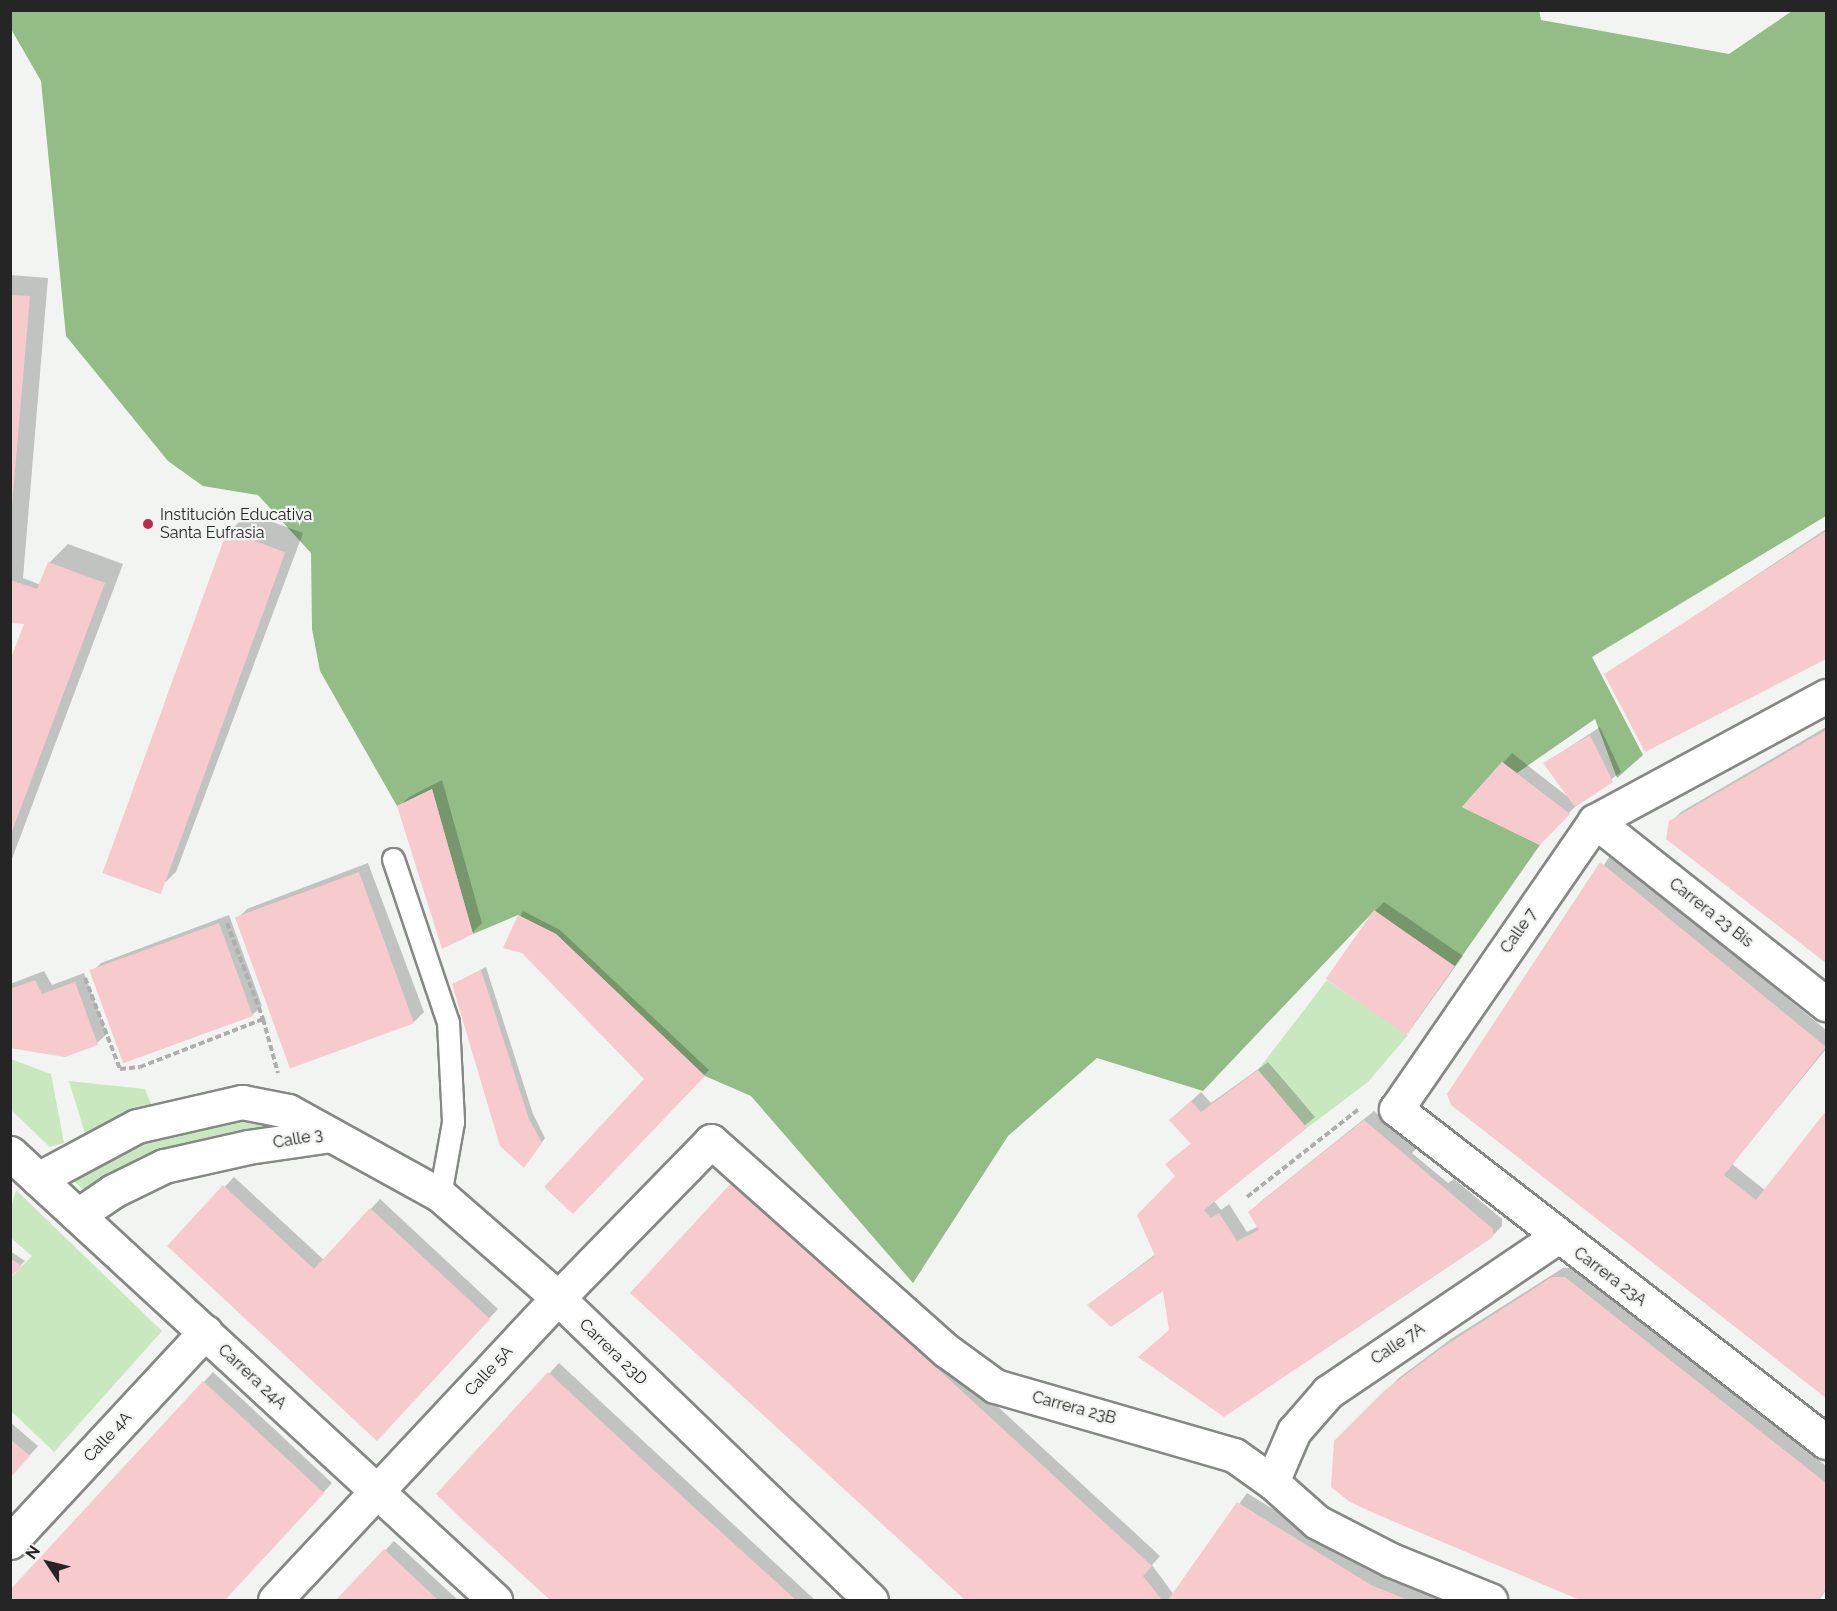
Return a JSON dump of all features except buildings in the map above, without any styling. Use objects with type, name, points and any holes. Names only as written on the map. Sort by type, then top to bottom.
[{"type":"street","name":"Calle 7","points":[[1396,1109],[1595,821],[1827,696]]},
{"type":"street","name":"Carrera 23 Bis","points":[[1595,821],[1827,1004]]},
{"type":"street","name":"Calle 3","points":[[38,1179],[137,1126],[242,1102],[288,1111],[331,1135]]},
{"type":"street","name":"Carrera 23A","points":[[1396,1109],[1557,1237],[1827,1443]]},
{"type":"street","name":"Carrera 23D","points":[[331,1135],[440,1195],[558,1298],[871,1600]]},
{"type":"street","name":"Calle 3","points":[[78,1215],[113,1191],[164,1166],[218,1153],[331,1135]]},
{"type":"street","name":"Carrera 23B","points":[[705,1145],[718,1143],[946,1351],[995,1386],[1234,1455],[1272,1482],[1317,1522],[1391,1560],[1490,1600]]},
{"type":"street","name":"Calle 5A","points":[[275,1600],[705,1145]]},
{"type":"street","name":"Carrera 24A","points":[[10,1153],[495,1600]]},
{"type":"street","name":"Calle 7A","points":[[1272,1482],[1294,1431],[1328,1392],[1557,1237]]},
{"type":"street","name":"Calle 4A","points":[[10,1542],[205,1332]]},
{"type":"lane","points":[[393,859],[448,1022],[453,1122],[440,1195]]},
{"type":"path","points":[[227,923],[263,1019],[288,1111]]},
{"type":"path","points":[[85,978],[120,1069],[140,1067],[263,1019]]},
{"type":"path","points":[[1247,1197],[1363,1106],[1396,1109]]},
{"type":"green space","points":[[1539,10],[1541,20],[1729,54],[1792,11],[1826,11],[1826,516],[1592,657],[1643,755],[1617,778],[1595,719],[1517,773],[1502,762],[1462,807],[1540,845],[1455,966],[1374,911],[1203,1091],[1097,1058],[1008,1136],[913,1283],[751,1096],[705,1076],[556,934],[518,915],[473,934],[432,789],[397,806],[320,671],[312,629],[311,553],[258,495],[203,486],[168,461],[66,336],[41,81],[11,29],[10,11]]},
{"type":"green space","points":[[1327,980],[1408,1035],[1368,1082],[1307,1128],[1258,1070]]},
{"type":"green space","points":[[11,1059],[51,1074],[64,1143],[50,1147],[11,1110]]},
{"type":"green space","points":[[69,1081],[145,1089],[152,1106],[86,1137]]},
{"type":"green space","points":[[240,1112],[306,1130],[88,1194],[66,1174],[142,1137]]},
{"type":"green space","points":[[16,1190],[162,1331],[54,1452],[11,1411],[11,1277],[32,1256],[11,1238],[11,1208]]},
{"type":"place","name":"Institución Educativa Santa Eufrasia","points":[[148,524]]}]
